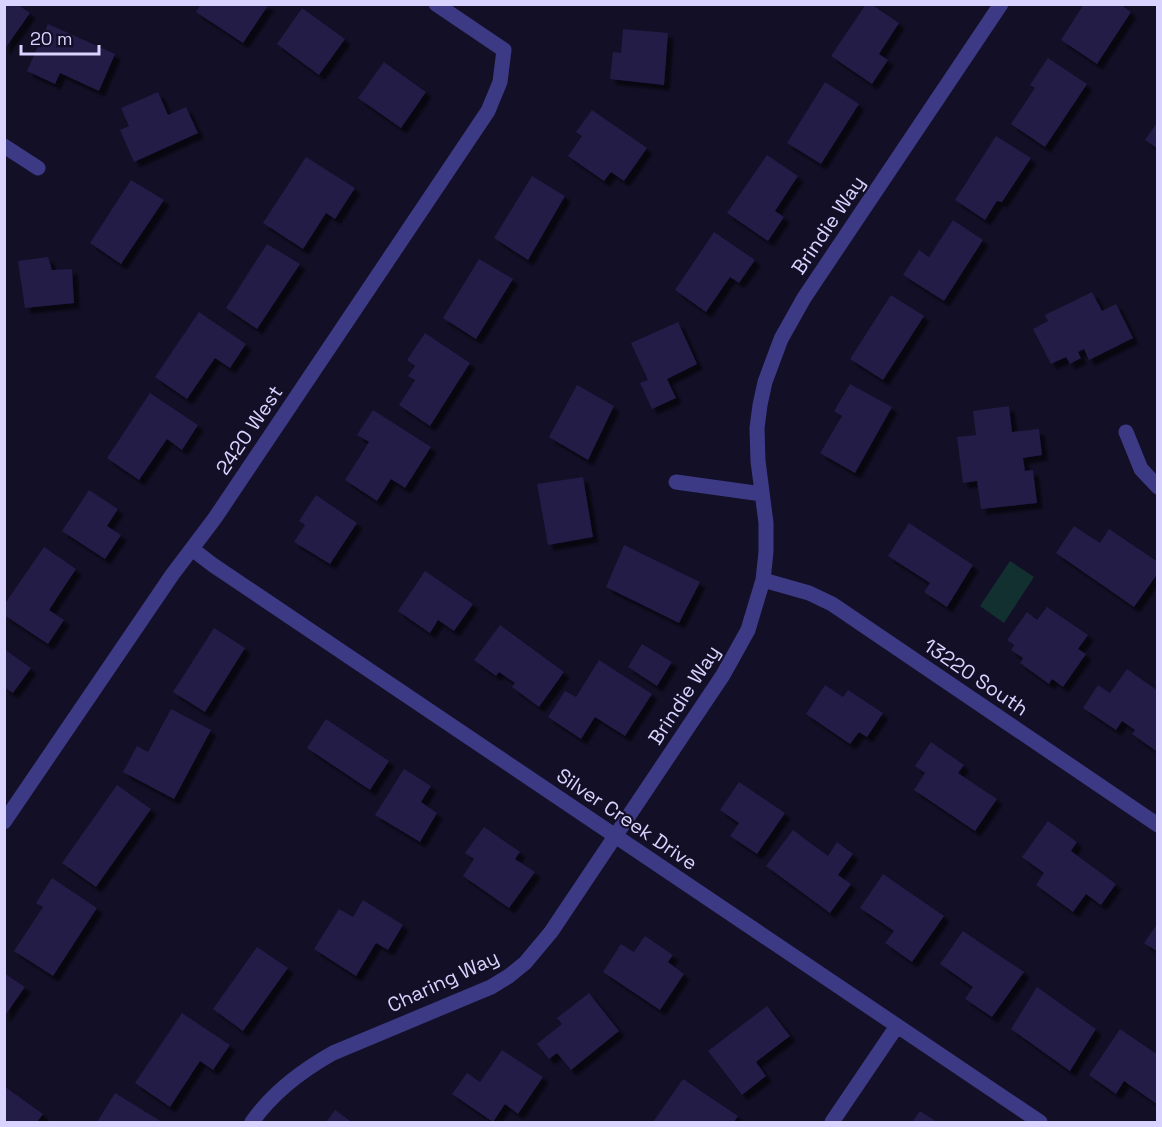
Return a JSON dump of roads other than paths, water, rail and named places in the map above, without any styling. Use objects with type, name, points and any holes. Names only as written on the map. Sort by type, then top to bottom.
[{"type":"street","name":"2420 West","points":[[4,822],[222,508],[488,111],[500,82],[504,50],[436,4]]},
{"type":"street","name":"Brindie Way","points":[[616,836],[737,653],[757,606],[763,580],[766,523],[758,461],[760,405],[765,382],[781,339],[804,298],[1001,4]]},
{"type":"street","points":[[4,146],[38,168]]},
{"type":"street","points":[[1126,432],[1141,469],[1158,487]]},
{"type":"street","points":[[676,482],[762,494]]},
{"type":"street","name":"Silver Creek Drive","points":[[192,549],[1040,1122]]},
{"type":"street","name":"13220 South","points":[[763,580],[808,593],[832,604],[1158,825]]},
{"type":"street","name":"Charing Way","points":[[252,1122],[290,1081],[333,1053],[491,987],[508,976],[539,948],[616,836]]},
{"type":"street","points":[[832,1122],[897,1026]]}]
